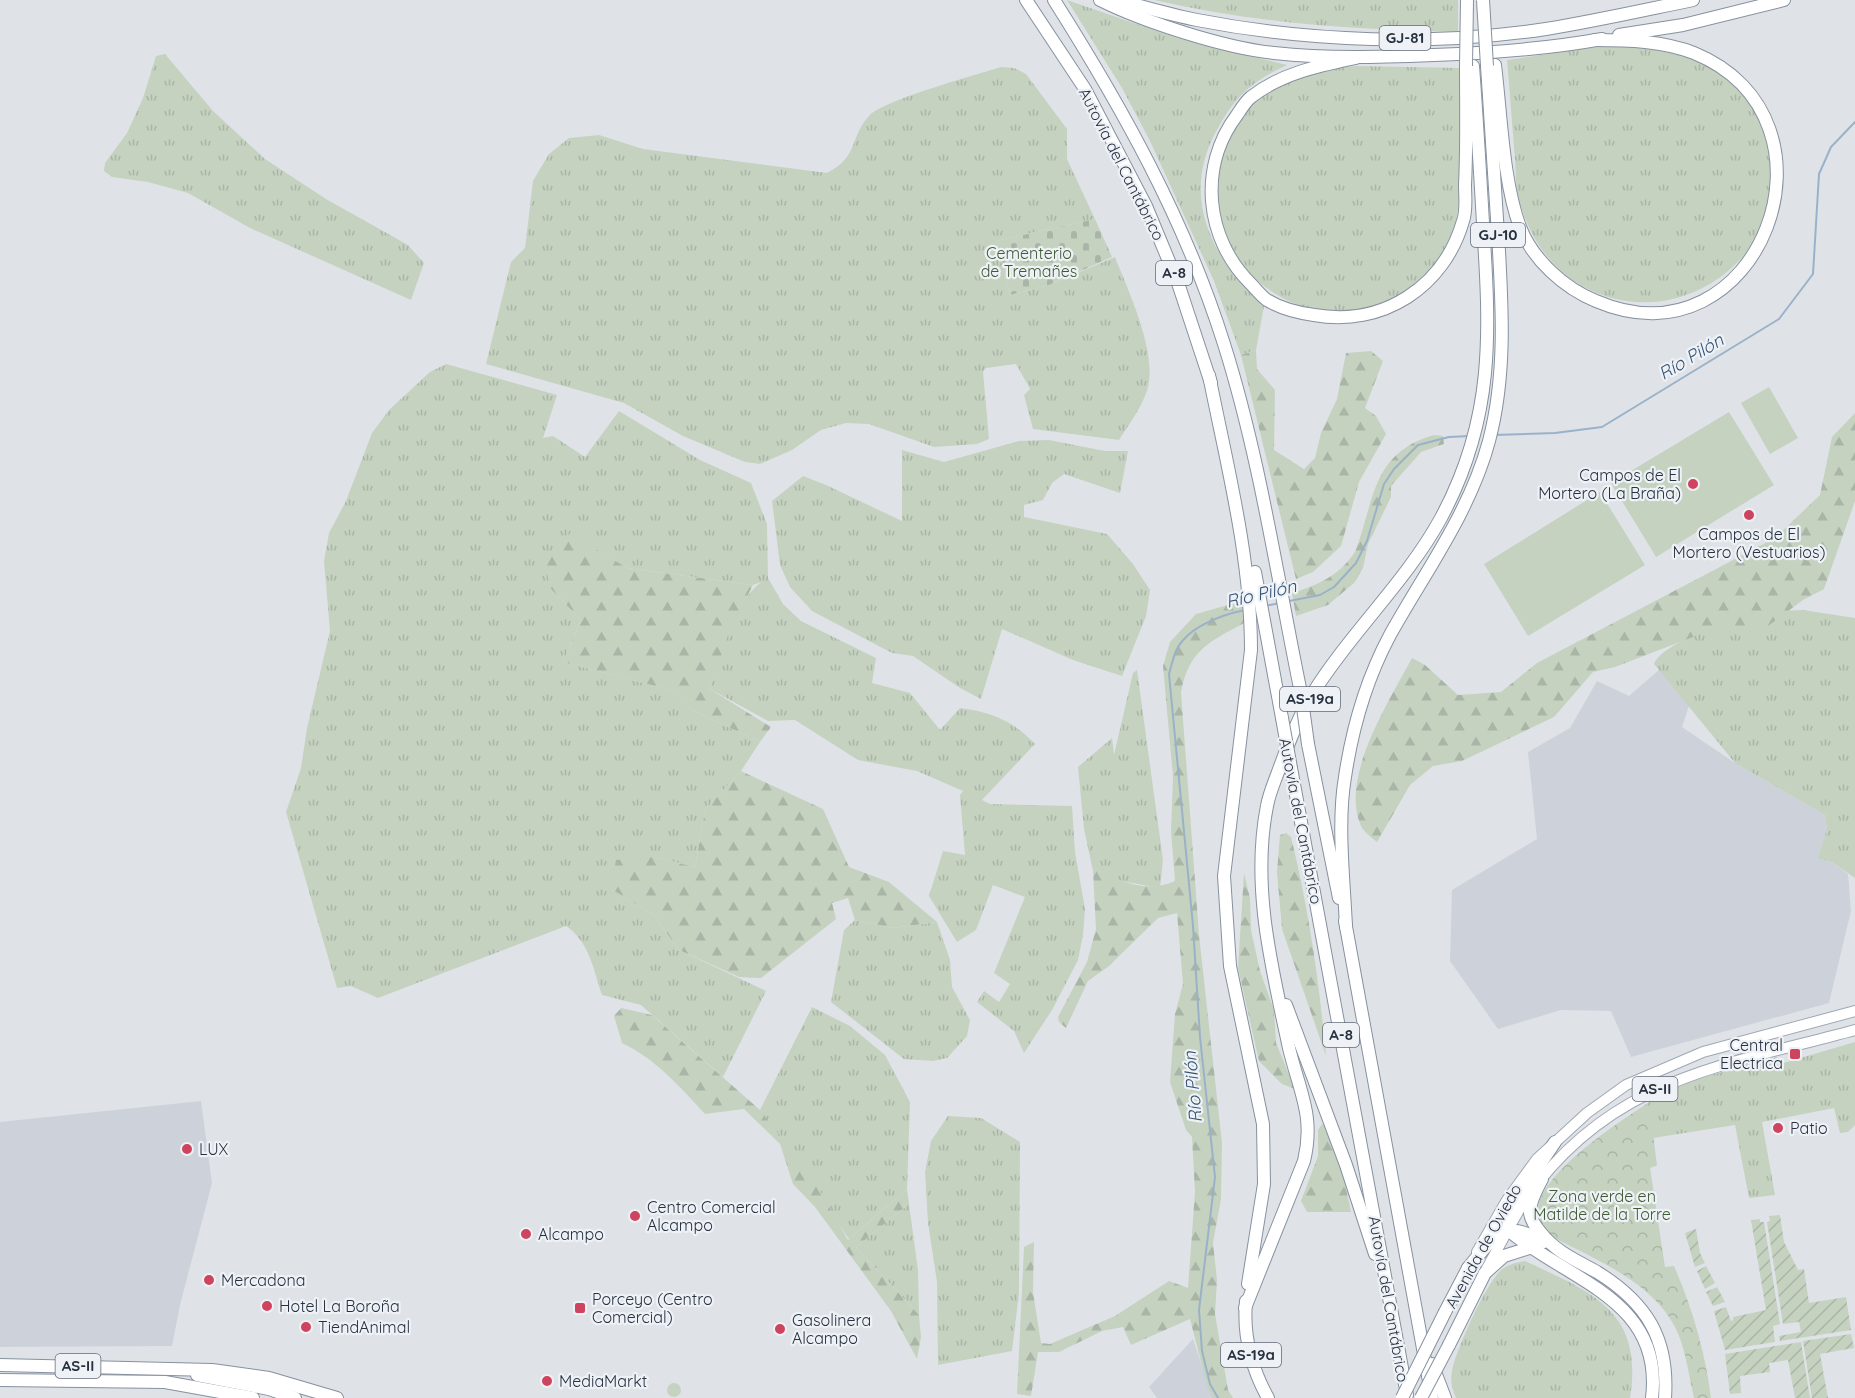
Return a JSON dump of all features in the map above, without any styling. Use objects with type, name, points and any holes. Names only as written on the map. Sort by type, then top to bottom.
[{"type":"highway","name":"Autovía del Cantábrico","points":[[1026,0],[1085,89],[1146,206],[1178,283],[1209,375],[1236,478],[1251,573],[1282,718],[1407,1398]]},
{"type":"highway","name":"Autovía del Cantábrico","points":[[1054,0],[1105,81],[1143,150],[1178,222],[1224,345],[1258,469],[1329,855],[1346,927],[1432,1398]]},
{"type":"highway","points":[[1100,0],[1127,14],[1210,39],[1262,51],[1356,58],[1478,53],[1596,40],[1683,25],[1784,0]]},
{"type":"highway","name":"GJ-81","points":[[1118,0],[1196,20],[1266,31],[1358,38],[1449,38],[1545,29],[1693,0]]},
{"type":"highway","points":[[1356,58],[1315,66],[1283,76],[1249,99],[1224,132],[1213,166],[1210,198],[1220,240],[1237,270],[1267,300],[1300,313],[1335,319],[1368,316],[1396,305],[1422,289],[1438,272],[1454,246],[1464,218],[1470,66],[1468,0]]},
{"type":"highway","points":[[1485,0],[1491,65],[1510,181],[1520,226],[1535,253],[1554,275],[1581,295],[1614,309],[1642,313],[1671,311],[1702,301],[1725,287],[1748,266],[1772,222],[1779,193],[1779,171],[1775,145],[1766,118],[1739,82],[1718,65],[1695,53],[1670,45],[1596,40]]},
{"type":"highway","name":"GJ-10","points":[[1477,477],[1497,403],[1502,365],[1502,310],[1491,65]]},
{"type":"highway","name":"GJ-10","points":[[1461,476],[1483,402],[1488,363],[1488,298],[1470,66]]},
{"type":"highway","name":"AS-19a","points":[[1268,1398],[1253,1364],[1245,1308],[1261,1262],[1304,1161],[1309,1141],[1309,1119],[1293,1063],[1269,959],[1262,904],[1262,855],[1267,804],[1289,742],[1314,692],[1415,559],[1440,520],[1461,476]]},
{"type":"highway","name":"AS-19a","points":[[1346,927],[1342,853],[1344,779],[1360,710],[1389,638],[1454,525],[1477,477]]},
{"type":"highway","points":[[1245,1308],[1264,1184],[1263,1124],[1230,966],[1224,876],[1251,650],[1251,573]]},
{"type":"highway","points":[[1269,959],[1346,1165],[1390,1302]]},
{"type":"highway","points":[[1508,1230],[1509,1211],[1555,1142]]},
{"type":"highway","points":[[1542,1179],[1530,1206],[1530,1216],[1533,1224],[1552,1247]]},
{"type":"highway","points":[[1508,1230],[1529,1248],[1583,1278],[1631,1317],[1650,1353],[1652,1398]]},
{"type":"highway","points":[[1468,1268],[1494,1237],[1508,1230],[1526,1231],[1599,1273],[1631,1297],[1645,1312],[1662,1346],[1666,1381],[1665,1398]]},
{"type":"highway","points":[[1485,1273],[1504,1256],[1529,1248]]},
{"type":"highway","name":"Avenida de Oviedo","points":[[1402,1398],[1468,1268]]},
{"type":"highway","name":"Avenida de Oviedo","points":[[1421,1398],[1485,1273]]},
{"type":"highway","points":[[1418,1323],[1445,1398]]},
{"type":"highway","name":"AS-II","points":[[0,1365],[157,1367],[269,1389],[295,1398]]},
{"type":"highway","points":[[157,1367],[212,1370],[269,1378],[337,1398]]},
{"type":"highway","name":"AS-II","points":[[0,1380],[150,1384],[165,1382],[253,1398]]},
{"type":"highway","points":[[150,1384],[213,1398]]},
{"type":"main road","name":"Avenida de Oviedo","points":[[1468,1268],[1520,1180],[1555,1142],[1605,1099],[1658,1070],[1703,1053],[1855,1011]]},
{"type":"main road","name":"Avenida de Oviedo","points":[[1485,1273],[1508,1230],[1542,1179],[1588,1131],[1616,1110],[1658,1087],[1855,1030]]},
{"type":"shaded area","points":[[1660,669],[1689,706],[1682,727],[1735,763],[1825,815],[1827,829],[1819,859],[1830,861],[1848,874],[1851,911],[1829,1003],[1631,1057],[1611,1011],[1561,1010],[1498,1029],[1450,961],[1452,890],[1537,839],[1528,752],[1570,728],[1597,681],[1629,696]]},
{"type":"shaded area","points":[[201,1101],[212,1183],[180,1305],[172,1346],[0,1347],[0,1122]]},
{"type":"shaded area","points":[[1193,1339],[1213,1398],[1157,1398],[1149,1387]]},
{"type":"green space","points":[[1067,0],[1177,38],[1287,65],[1255,83],[1232,106],[1218,128],[1207,153],[1201,178],[1201,202],[1206,224],[1216,247],[1229,268],[1264,306],[1256,350],[1241,355],[1214,281],[1150,141],[1122,88]]},
{"type":"green space","points":[[1154,0],[1458,0],[1458,32],[1381,29],[1267,20]]},
{"type":"green space","points":[[1604,46],[1668,52],[1689,58],[1710,68],[1744,95],[1765,132],[1771,153],[1772,175],[1768,208],[1759,236],[1724,274],[1686,295],[1664,301],[1642,302],[1620,300],[1583,286],[1558,269],[1548,258],[1532,233],[1518,199],[1507,60]]},
{"type":"green space","points":[[165,54],[213,111],[265,159],[326,199],[408,245],[424,263],[411,300],[250,228],[188,193],[148,182],[112,177],[104,171],[105,163],[127,133],[143,98],[156,56]]},
{"type":"green space","points":[[1357,66],[1461,68],[1460,195],[1449,243],[1436,263],[1410,288],[1368,309],[1345,313],[1321,312],[1298,305],[1275,293],[1255,279],[1239,261],[1228,241],[1221,219],[1218,196],[1219,172],[1231,136],[1240,118],[1252,104],[1276,88],[1302,76],[1329,69]]},
{"type":"green space","points":[[1001,67],[1014,68],[1026,74],[1067,129],[1067,159],[1095,219],[996,241],[1010,295],[1049,285],[1115,257],[1135,306],[1149,364],[1149,381],[1145,396],[1119,440],[1033,429],[1024,395],[1030,389],[1016,364],[986,368],[983,372],[989,439],[977,444],[934,447],[869,424],[846,423],[821,430],[792,450],[760,464],[745,462],[683,436],[624,403],[486,364],[511,262],[525,248],[533,181],[549,154],[569,138],[599,135],[643,149],[827,173],[845,160],[863,123],[879,109],[931,88]]},
{"type":"green space","name":"Cementerio de Tremañes","points":[[1095,219],[1112,257],[1049,285],[1010,295],[996,241]]},
{"type":"green space","points":[[1256,350],[1257,369],[1275,390],[1274,450],[1304,469],[1315,458],[1321,433],[1337,399],[1346,353],[1371,351],[1383,361],[1365,408],[1376,416],[1386,434],[1359,482],[1341,546],[1313,572],[1296,579],[1241,355]]},
{"type":"green space","points":[[446,364],[557,395],[543,438],[553,436],[585,457],[619,411],[700,460],[751,483],[767,524],[768,578],[783,604],[801,621],[876,658],[872,683],[910,693],[940,730],[960,708],[982,712],[1001,719],[1018,729],[1035,744],[982,800],[990,804],[1072,806],[1075,852],[1085,909],[1078,960],[1052,1010],[1024,1053],[1014,1031],[977,1002],[984,991],[999,1002],[1010,984],[994,973],[1025,897],[993,885],[976,930],[957,942],[929,896],[943,851],[965,855],[960,795],[963,791],[917,771],[858,760],[795,720],[768,721],[710,689],[735,617],[742,604],[761,582],[753,585],[627,568],[570,534],[550,588],[581,620],[563,662],[679,692],[690,709],[760,742],[741,771],[705,810],[695,867],[654,857],[611,889],[654,915],[679,950],[766,991],[723,1077],[641,1005],[602,995],[585,948],[574,932],[566,926],[378,998],[351,986],[337,988],[286,812],[301,768],[307,728],[330,631],[324,561],[329,533],[346,501],[372,433],[389,410],[430,372]]},
{"type":"green space","points":[[1769,387],[1798,438],[1770,454],[1741,403]]},
{"type":"green space","name":"Campos de El Mortero (La Braña)","points":[[1729,412],[1774,485],[1656,557],[1611,483]]},
{"type":"green space","points":[[1855,413],[1855,501],[1824,589],[1803,600],[1768,626],[1737,634],[1711,630],[1615,667],[1593,672],[1554,717],[1462,761],[1433,766],[1410,785],[1377,842],[1364,830],[1356,806],[1357,785],[1362,762],[1380,717],[1412,658],[1425,665],[1458,695],[1501,692],[1537,663],[1775,538],[1820,495],[1832,437]]},
{"type":"green space","points":[[1434,435],[1443,436],[1444,444],[1421,452],[1391,486],[1391,497],[1368,544],[1363,568],[1354,583],[1328,605],[1296,616],[1292,593],[1311,587],[1335,573],[1355,552],[1372,497],[1387,466],[1413,443]]},
{"type":"green space","points":[[1049,440],[1105,451],[1128,451],[1120,493],[1064,474],[1052,483],[1043,500],[1024,505],[1024,517],[1107,534],[1133,564],[1150,590],[1146,616],[1122,676],[1073,660],[1002,629],[981,699],[960,688],[913,656],[892,653],[812,611],[790,587],[780,565],[772,501],[803,476],[902,521],[902,450],[944,462],[1019,441]]},
{"type":"green space","name":"Campos de El Mortero (La Braña)","points":[[1600,492],[1645,565],[1528,636],[1484,564]]},
{"type":"green space","points":[[570,533],[627,568],[753,585],[729,632],[710,689],[771,727],[760,742],[690,709],[678,692],[563,662],[581,620],[550,588],[545,562]]},
{"type":"green space","points":[[1242,601],[1244,623],[1202,649],[1189,666],[1181,692],[1199,935],[1222,1143],[1221,1199],[1213,1243],[1217,1280],[1215,1314],[1228,1390],[1233,1398],[1213,1398],[1208,1389],[1190,1319],[1131,1345],[1123,1327],[1102,1331],[1059,1352],[1038,1352],[1031,1396],[1017,1394],[1024,1247],[1034,1242],[1033,1292],[1041,1343],[1050,1344],[1115,1316],[1169,1281],[1188,1288],[1195,1192],[1192,1137],[1186,1130],[1170,1082],[1175,1014],[1183,984],[1177,913],[1158,918],[1109,966],[1088,981],[1066,1028],[1059,1022],[1058,1017],[1087,962],[1096,929],[1093,871],[1097,868],[1135,885],[1165,885],[1175,881],[1171,831],[1173,777],[1163,666],[1170,642],[1196,614]]},
{"type":"green space","points":[[1803,610],[1855,618],[1855,878],[1830,861],[1818,859],[1827,829],[1825,815],[1735,763],[1654,664],[1671,647],[1719,624],[1761,612]]},
{"type":"green space","points":[[1137,670],[1163,860],[1160,888],[1115,880],[1097,868],[1093,871],[1084,829],[1078,767],[1112,738],[1114,755],[1133,673]]},
{"type":"green space","points":[[741,771],[823,809],[849,867],[889,882],[937,922],[893,928],[855,920],[848,898],[832,903],[836,919],[761,978],[739,977],[679,950],[654,915],[611,889],[616,860],[654,857],[695,867],[705,810]]},
{"type":"green space","points":[[1286,833],[1291,837],[1308,919],[1317,973],[1326,1056],[1282,929],[1277,872],[1280,835]]},
{"type":"green space","points":[[1244,873],[1250,898],[1251,930],[1260,971],[1274,1010],[1276,1043],[1295,1089],[1282,1084],[1259,1061],[1238,968]]},
{"type":"green space","points":[[855,920],[893,928],[937,922],[950,960],[952,987],[970,1020],[967,1036],[947,1058],[933,1061],[904,1059],[831,1002],[844,930]]},
{"type":"green space","points":[[812,1007],[850,1026],[885,1055],[910,1102],[907,1189],[849,1239],[760,1110]]},
{"type":"green space","points":[[621,1008],[652,1015],[760,1110],[811,1175],[848,1240],[907,1189],[909,1204],[856,1247],[919,1315],[921,1337],[917,1359],[891,1311],[815,1207],[793,1184],[780,1144],[744,1109],[705,1114],[657,1065],[622,1043],[614,1016]]},
{"type":"green space","points":[[1855,1042],[1855,1125],[1848,1132],[1840,1133],[1834,1108],[1762,1122],[1775,1195],[1749,1198],[1735,1125],[1653,1138],[1642,1107],[1673,1089],[1707,1076],[1777,1057],[1780,1064]]},
{"type":"green space","name":"Zona verde en Matilde de la Torre","points":[[1642,1107],[1653,1134],[1657,1165],[1650,1168],[1665,1267],[1674,1266],[1687,1299],[1702,1347],[1711,1398],[1694,1398],[1685,1355],[1677,1331],[1653,1298],[1619,1272],[1545,1233],[1539,1216],[1538,1210],[1542,1196],[1564,1167],[1597,1138]]},
{"type":"green space","points":[[948,1116],[981,1118],[1020,1142],[1019,1293],[1012,1351],[938,1365],[937,1282],[928,1223],[925,1172],[931,1141]]},
{"type":"green space","points":[[1322,1124],[1325,1126],[1342,1169],[1351,1212],[1307,1212],[1301,1201],[1318,1156],[1318,1130]]},
{"type":"green space","points":[[909,1204],[918,1270],[919,1315],[856,1247]]},
{"type":"green space","points":[[1780,1215],[1784,1242],[1798,1270],[1804,1269],[1809,1303],[1846,1297],[1851,1330],[1780,1341],[1779,1336],[1801,1332],[1799,1322],[1783,1324],[1767,1222],[1770,1221],[1769,1216]]},
{"type":"green space","points":[[1760,1219],[1760,1222],[1764,1222],[1780,1324],[1773,1326],[1775,1342],[1725,1350],[1714,1311],[1726,1307],[1731,1321],[1733,1317],[1766,1310],[1751,1220]]},
{"type":"green space","points":[[1696,1229],[1700,1253],[1705,1263],[1695,1267],[1685,1233]]},
{"type":"green space","points":[[1525,1261],[1572,1284],[1609,1309],[1621,1325],[1629,1345],[1632,1369],[1630,1398],[1456,1398],[1452,1385],[1452,1371],[1479,1304],[1500,1271],[1512,1264]]},
{"type":"green space","points":[[1706,1266],[1715,1283],[1705,1289],[1697,1271]]},
{"type":"green space","points":[[1717,1287],[1725,1302],[1713,1306],[1706,1292]]},
{"type":"green space","points":[[1851,1334],[1854,1348],[1820,1354],[1828,1398],[1812,1398],[1803,1341]]},
{"type":"green space","points":[[1801,1342],[1810,1398],[1795,1398],[1788,1360],[1769,1363],[1770,1372],[1740,1376],[1741,1393],[1730,1394],[1725,1354]]},
{"type":"green space","points":[[674,1383],[679,1385],[681,1390],[679,1395],[674,1397],[669,1395],[667,1390],[669,1385]]},
{"type":"waterway","name":"Río Pilón","points":[[1494,435],[1555,433],[1602,427],[1779,319],[1813,274],[1819,174],[1831,147],[1855,122]]},
{"type":"waterway","name":"Río Pilón","points":[[1289,601],[1320,595],[1334,587],[1356,563],[1367,541],[1384,484],[1394,469],[1418,445],[1449,437],[1470,436]]},
{"type":"waterway","name":"Río Pilón","points":[[1265,606],[1280,603]]},
{"type":"waterway","name":"Río Pilón","points":[[1218,1398],[1210,1384],[1202,1351],[1199,1310],[1215,1177],[1200,1037],[1193,926],[1169,674],[1176,651],[1188,635],[1206,623],[1245,610]]},
{"type":"place","name":"Campos de El Mortero (La Braña)","points":[[1693,484]]},
{"type":"place","name":"Campos de El Mortero (Vestuarios)","points":[[1749,515]]},
{"type":"place","name":"Central Electrica","points":[[1795,1054]]},
{"type":"place","name":"Patio","points":[[1778,1128]]},
{"type":"place","name":"LUX","points":[[187,1149]]},
{"type":"place","name":"Centro Comercial Alcampo","points":[[635,1216]]},
{"type":"place","name":"Alcampo","points":[[526,1234]]},
{"type":"place","name":"Mercadona","points":[[209,1280]]},
{"type":"place","name":"Hotel La Boroña","points":[[267,1306]]},
{"type":"place","name":"Porceyo (Centro Comercial)","points":[[580,1308]]},
{"type":"place","name":"TiendAnimal","points":[[306,1327]]},
{"type":"place","name":"Gasolinera Alcampo","points":[[780,1329]]},
{"type":"place","name":"MediaMarkt","points":[[547,1381]]}]
